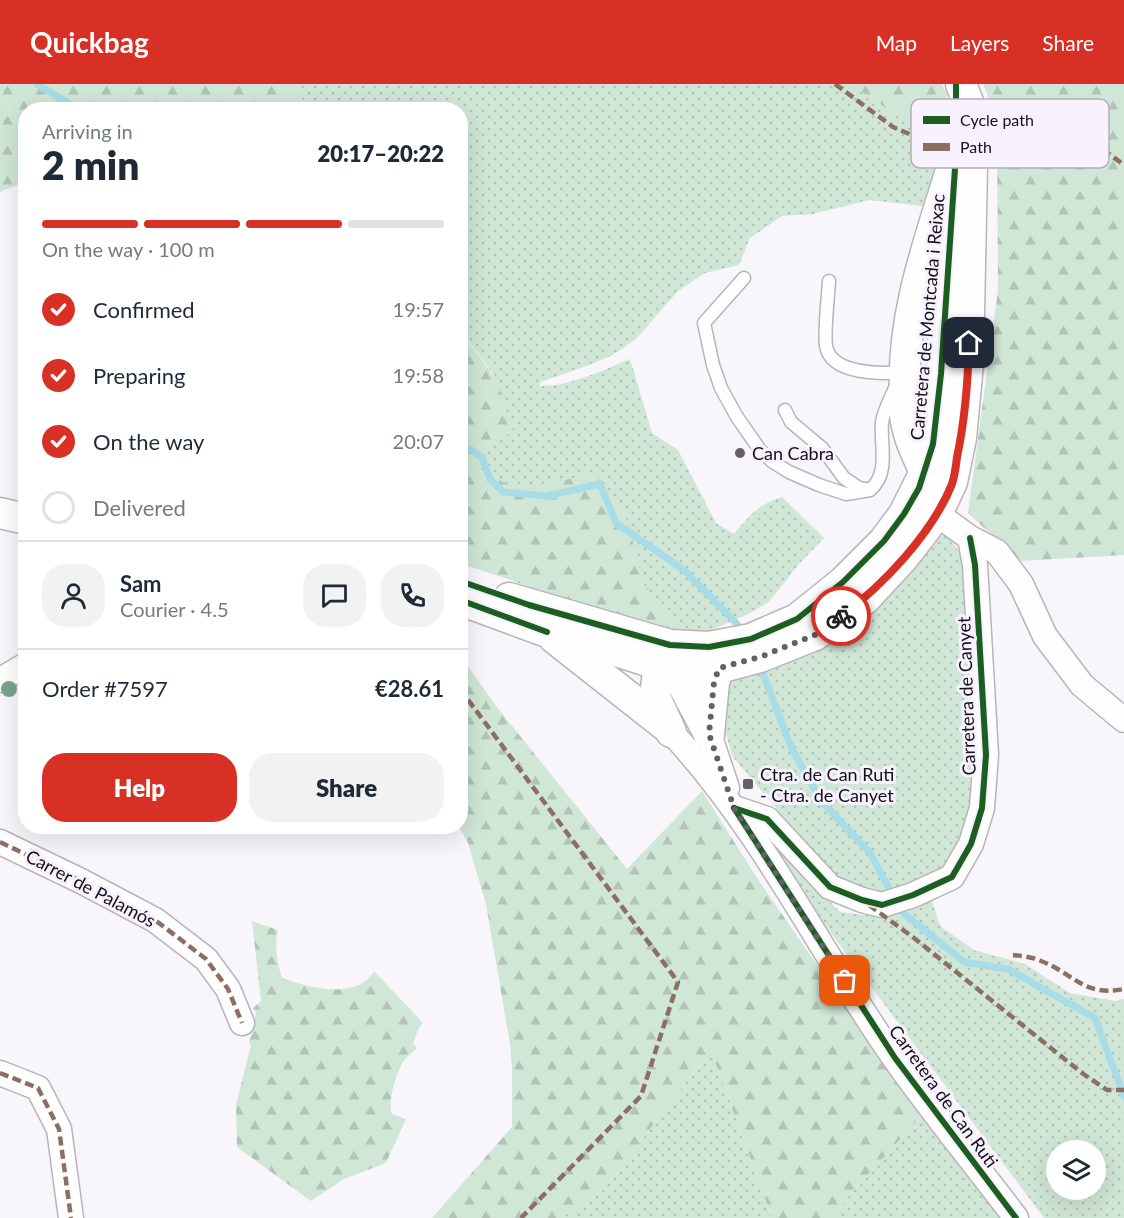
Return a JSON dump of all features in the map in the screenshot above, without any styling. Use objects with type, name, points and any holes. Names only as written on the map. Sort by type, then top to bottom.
[{"type":"street","name":"Carretera de Montcada i Reixac","points":[[961,84],[967,99]]},
{"type":"street","points":[[925,472],[914,448],[906,420],[903,372],[907,331],[915,297],[952,168]]},
{"type":"street","name":"Carretera de Montcada i Reixac","points":[[529,605],[714,657],[760,657],[824,611],[843,582],[884,541],[904,514],[925,472],[933,444],[941,374],[955,168]]},
{"type":"street","name":"Carretera de Montcada i Reixac","points":[[806,626],[865,599],[903,558],[937,514],[952,482],[961,438],[968,364],[972,168]]},
{"type":"street","points":[[941,374],[954,353],[957,318],[970,258]]},
{"type":"street","points":[[903,372],[941,374]]},
{"type":"street","points":[[941,374],[951,396],[947,462],[937,514],[970,538],[997,552],[1021,584],[1045,636],[1082,685],[1124,720]]},
{"type":"street","points":[[0,512],[18,511]]},
{"type":"street","points":[[0,512],[18,517]]},
{"type":"street","points":[[0,529],[18,530]]},
{"type":"street","name":"Carretera de Canyet","points":[[734,808],[767,819],[830,887],[862,900],[882,904],[913,895],[952,877],[971,844],[982,808],[986,755],[975,566],[970,538]]},
{"type":"street","points":[[468,584],[529,605],[566,625],[657,653],[681,681],[709,734]]},
{"type":"street","points":[[468,603],[547,632],[598,645],[672,669]]},
{"type":"street","points":[[547,632],[663,723],[671,732]]},
{"type":"street","points":[[709,734],[714,657]]},
{"type":"street","name":"Carretera de Montcada i Reixac","points":[[672,669],[714,657]]},
{"type":"street","points":[[671,732],[655,697],[657,679],[672,669]]},
{"type":"street","points":[[0,681],[18,670]]},
{"type":"street","name":"Carretera de Can Ruti","points":[[671,732],[691,753],[734,808],[895,1058],[1016,1218]]},
{"type":"street","name":"Carretera de Can Ruti","points":[[709,734],[734,808]]},
{"type":"street","name":"Carrer de Palamós","points":[[0,842],[155,920],[206,959],[228,989],[242,1023]]},
{"type":"street","points":[[0,1073],[38,1088],[58,1129],[71,1218]]},
{"type":"lane","points":[[744,278],[704,323],[713,365],[721,388],[759,450],[789,472],[846,494],[870,490],[878,483],[883,463],[882,421],[903,372],[863,372],[835,362],[826,348],[829,281]]},
{"type":"lane","points":[[785,410],[791,422],[822,448],[844,478],[859,488],[870,490]]},
{"type":"green space","points":[[0,84],[293,84],[303,102],[18,102],[18,185],[0,192]]},
{"type":"green space","points":[[293,84],[850,84],[911,125],[911,168],[941,168],[931,207],[869,200],[813,214],[782,216],[750,238],[739,265],[705,273],[678,291],[636,339],[613,355],[541,382],[539,386],[573,381],[630,359],[652,433],[678,450],[716,523],[734,534],[755,511],[782,497],[824,538],[799,564],[769,602],[698,636],[677,634],[468,530],[468,496],[495,376],[468,340],[468,102],[303,102]]},
{"type":"green space","points":[[850,84],[942,84],[947,99],[911,99],[911,125]]},
{"type":"green space","points":[[983,84],[1124,84],[1124,555],[1020,561],[968,513],[998,290],[997,168],[1109,168],[1109,99],[989,99]]},
{"type":"green space","points":[[468,342],[495,377],[513,430],[477,459],[502,482],[525,487],[596,474],[627,520],[644,584],[683,636],[590,609],[468,566]]},
{"type":"green space","points":[[943,535],[947,535],[960,553],[971,624],[972,780],[969,826],[957,853],[938,870],[914,888],[877,901],[843,887],[732,756],[723,722],[726,681]]},
{"type":"green space","points":[[468,666],[496,706],[627,869],[702,791],[755,875],[921,1116],[847,1198],[833,1218],[772,1218],[711,1050],[603,1190],[561,1218],[432,1218],[512,1127],[510,1044],[486,904],[468,843],[463,834],[468,834]]},
{"type":"green space","points":[[771,842],[840,912],[863,915],[901,911],[932,900],[940,926],[974,950],[1025,964],[1070,993],[1115,1001],[1124,999],[1124,1218],[1044,1218],[825,925]]},
{"type":"green space","points":[[252,921],[278,930],[277,954],[282,978],[318,988],[345,989],[367,980],[374,971],[423,1023],[413,1043],[417,1048],[406,1058],[399,1069],[394,1085],[391,1102],[392,1114],[406,1119],[386,1163],[344,1179],[311,1201],[237,1147],[236,1105],[251,1045],[249,1042],[256,1013],[253,1008],[261,1001]]},
{"type":"green space","points":[[711,1050],[772,1218],[561,1218],[603,1190]]},
{"type":"green space","points":[[921,1116],[1001,1218],[833,1218],[847,1198]]},
{"type":"waterway","points":[[37,84],[67,102]]},
{"type":"waterway","points":[[468,448],[482,457],[490,479],[503,492],[547,496],[600,484],[616,523],[684,570],[737,624],[742,633]]},
{"type":"waterway","points":[[759,663],[791,747],[821,801],[870,853],[902,912],[964,962],[1008,969],[1095,1018],[1124,1096]]},
{"type":"marked path","points":[[835,84],[893,127],[911,135]]},
{"type":"marked path","points":[[1109,154],[1124,165]]},
{"type":"marked path","points":[[468,700],[678,982],[641,1096],[521,1218]]},
{"type":"marked path","points":[[0,842],[155,920],[206,959],[228,989],[242,1023]]},
{"type":"marked path","points":[[869,905],[914,938],[1082,1073],[1107,1090],[1124,1090]]},
{"type":"marked path","points":[[1013,955],[1038,960],[1053,966],[1089,987],[1110,991],[1124,989]]},
{"type":"marked path","points":[[0,1073],[38,1088],[59,1129],[71,1218]]},
{"type":"cycle path","points":[[956,84],[956,99]]},
{"type":"cycle path","points":[[468,584],[529,605],[670,645],[709,647],[751,639],[797,619],[843,582],[884,541],[904,514],[919,488],[933,444],[941,374],[955,168]]},
{"type":"cycle path","points":[[734,808],[767,819],[830,887],[862,900],[882,905],[913,895],[952,877],[971,844],[982,808],[986,755],[975,565],[970,538]]},
{"type":"cycle path","points":[[468,603],[547,632]]},
{"type":"cycle path","points":[[734,808],[895,1058],[1016,1218]]},
{"type":"way so far","points":[[841,616],[815,635],[760,657],[719,668],[714,682],[709,734],[734,808],[845,981]]},
{"type":"place","name":"Can Cabra","points":[[740,453]]},
{"type":"place","name":"Ctra. de Can Ruti - Ctra. de Canyet","points":[[748,784]]},
{"type":"route","points":[[841,616],[865,599],[903,558],[937,514],[952,482],[961,438],[969,343]]}]
